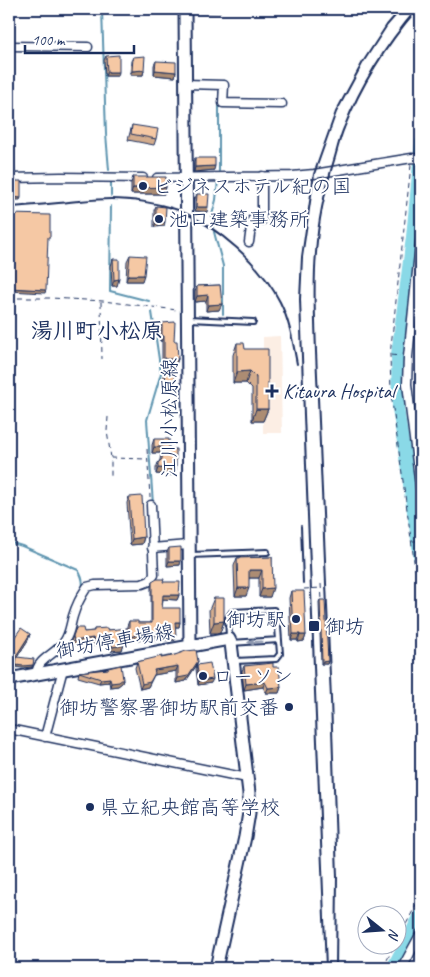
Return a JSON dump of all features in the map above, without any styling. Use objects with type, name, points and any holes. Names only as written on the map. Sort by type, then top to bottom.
[{"type":"main road","name":"江川小松原線","points":[[185,9],[190,646]]},
{"type":"main road","name":"御坊停車場線","points":[[9,679],[190,646],[230,641]]},
{"type":"main road","points":[[216,968],[249,813],[249,793],[230,641]]},
{"type":"street","points":[[9,46],[88,47]]},
{"type":"street","points":[[185,84],[224,85],[223,103],[282,104]]},
{"type":"street","points":[[9,152],[9,178],[292,176],[412,158],[421,159]]},
{"type":"street","points":[[249,242],[252,220],[262,220],[262,176]]},
{"type":"street","points":[[421,234],[408,357],[407,384],[421,494]]},
{"type":"street","points":[[36,674],[37,668],[42,661],[62,645],[68,636],[73,616],[87,587],[150,582],[154,575],[150,505]]},
{"type":"street","points":[[152,548],[188,550]]},
{"type":"street","points":[[45,737],[63,669]]},
{"type":"street","points":[[9,729],[247,778]]},
{"type":"street","points":[[402,968],[421,932]]},
{"type":"lane","points":[[187,315],[253,322]]},
{"type":"lane","points":[[188,550],[267,552]]},
{"type":"lane","points":[[233,661],[276,659],[280,654],[279,640],[277,614],[274,610],[232,612],[228,618],[230,641],[279,640]]},
{"type":"path","points":[[9,298],[101,301],[187,315]]},
{"type":"path","points":[[101,301],[102,359]]},
{"type":"path","points":[[392,355],[404,356]]},
{"type":"path","points":[[108,418],[107,432],[111,458],[111,479]]},
{"type":"path","points":[[147,449],[150,505]]},
{"type":"path","points":[[111,458],[148,459]]},
{"type":"path","points":[[412,541],[421,541]]},
{"type":"path","points":[[322,584],[322,600]]},
{"type":"path","points":[[304,595],[302,588],[322,588]]},
{"type":"path","points":[[408,920],[421,895]]},
{"type":"path","points":[[383,968],[390,954]]},
{"type":"shaded area","name":"Kitaura Hospital","points":[[280,336],[282,433],[263,433],[263,337]]},
{"type":"building","points":[[119,55],[119,72],[107,72],[106,56]]},
{"type":"building","points":[[145,56],[144,70],[132,71],[133,57]]},
{"type":"building","points":[[156,61],[176,62],[176,72],[155,70]]},
{"type":"building","points":[[132,125],[158,129],[156,139],[131,134]]},
{"type":"building","points":[[195,158],[215,158],[215,166],[195,167]]},
{"type":"building","points":[[133,177],[166,177],[166,187],[133,188]]},
{"type":"building","points":[[9,181],[21,181],[21,198],[12,197],[13,199],[9,200]]},
{"type":"building","points":[[197,194],[209,194],[208,207],[196,207]]},
{"type":"building","name":"池口建築事務所","points":[[156,206],[166,207],[165,222],[156,223]]},
{"type":"building","points":[[9,214],[50,215],[46,290],[9,288]]},
{"type":"building","points":[[130,255],[146,256],[144,275],[128,275]]},
{"type":"building","points":[[113,259],[119,259],[119,279],[114,280]]},
{"type":"building","points":[[220,285],[222,304],[208,305],[208,295],[197,296],[197,286]]},
{"type":"building","points":[[175,322],[174,341],[177,341],[178,359],[164,359],[162,323]]},
{"type":"building","points":[[237,343],[244,343],[245,349],[268,349],[268,409],[256,409],[256,377],[250,371],[237,372]]},
{"type":"building","points":[[174,371],[176,383],[166,383],[165,372]]},
{"type":"building","points":[[154,439],[169,439],[169,449],[176,449],[176,469],[158,468],[158,463],[162,459],[163,447],[154,447]]},
{"type":"building","points":[[142,496],[144,537],[132,539],[129,497]]},
{"type":"building","points":[[181,547],[181,561],[169,561],[169,548]]},
{"type":"building","points":[[272,557],[273,588],[262,589],[262,570],[249,570],[249,588],[238,588],[237,558]]},
{"type":"building","points":[[157,579],[164,579],[163,582],[180,582],[179,595],[163,595],[162,608],[180,608],[180,622],[175,622],[176,636],[156,636],[156,632],[140,636],[140,634],[123,639],[124,645],[112,647],[112,639],[95,642],[93,638],[74,641],[73,636],[76,628],[83,628],[84,632],[94,631],[94,629],[129,628],[129,621],[152,623],[152,582]]},
{"type":"building","name":"御坊駅","points":[[291,591],[304,591],[306,635],[293,634]]},
{"type":"building","points":[[214,598],[224,598],[224,621],[214,622]]},
{"type":"building","points":[[320,600],[325,600],[328,661],[322,662]]},
{"type":"building","points":[[21,628],[30,634],[16,656],[9,653],[9,638],[12,641]]},
{"type":"building","points":[[196,650],[198,661],[188,676],[178,678],[178,666],[154,670],[155,673],[150,682],[142,684],[137,662]]},
{"type":"building","points":[[17,657],[34,659],[33,665],[16,665]]},
{"type":"building","name":"ローソン","points":[[210,663],[213,679],[199,681],[197,665]]},
{"type":"building","points":[[273,663],[273,667],[279,667],[281,687],[268,688],[265,682],[246,684],[244,666]]},
{"type":"building","points":[[121,665],[123,679],[119,682],[111,683],[110,678],[101,679],[79,672],[108,669]]},
{"type":"waterway","points":[[102,9],[109,170]]},
{"type":"waterway","points":[[219,92],[219,171]]},
{"type":"waterway","points":[[421,142],[412,237],[397,355],[398,408],[421,567]]},
{"type":"waterway","points":[[213,227],[212,215],[218,180]]},
{"type":"waterway","points":[[111,181],[111,196]]},
{"type":"waterway","points":[[111,206],[110,291],[149,301]]},
{"type":"waterway","points":[[214,232],[223,266],[223,314]]},
{"type":"waterway","points":[[152,312],[161,373],[147,420],[153,504]]},
{"type":"waterway","points":[[9,542],[78,570],[82,579],[82,589]]},
{"type":"waterway","points":[[392,968],[421,913]]},
{"type":"railway","points":[[326,968],[300,299],[302,257],[314,174],[336,112],[363,62],[387,25],[401,9]]},
{"type":"railway","points":[[336,968],[337,877],[315,315],[317,241],[328,181],[341,135],[358,96],[376,66],[395,36],[417,9]]},
{"type":"railway","points":[[9,207],[119,199],[162,205],[193,217],[222,236],[250,260],[272,288],[286,317],[297,364]]},
{"type":"railway","points":[[301,526],[303,583]]},
{"type":"place","name":"ビジネスホテル紀の国","points":[[143,186]]},
{"type":"place","name":"池口建築事務所","points":[[159,219]]},
{"type":"place","name":"Kitaura Hospital","points":[[272,391]]},
{"type":"place","name":"御坊駅","points":[[296,619]]},
{"type":"place","name":"御坊","points":[[314,626]]},
{"type":"place","name":"ローソン","points":[[203,676]]},
{"type":"place","name":"御坊警察署御坊駅前交番","points":[[289,707]]},
{"type":"place","name":"県立紀央館高等学校","points":[[90,807]]},
{"type":"district","name":"湯川町小松原","points":[[97,331]]}]
